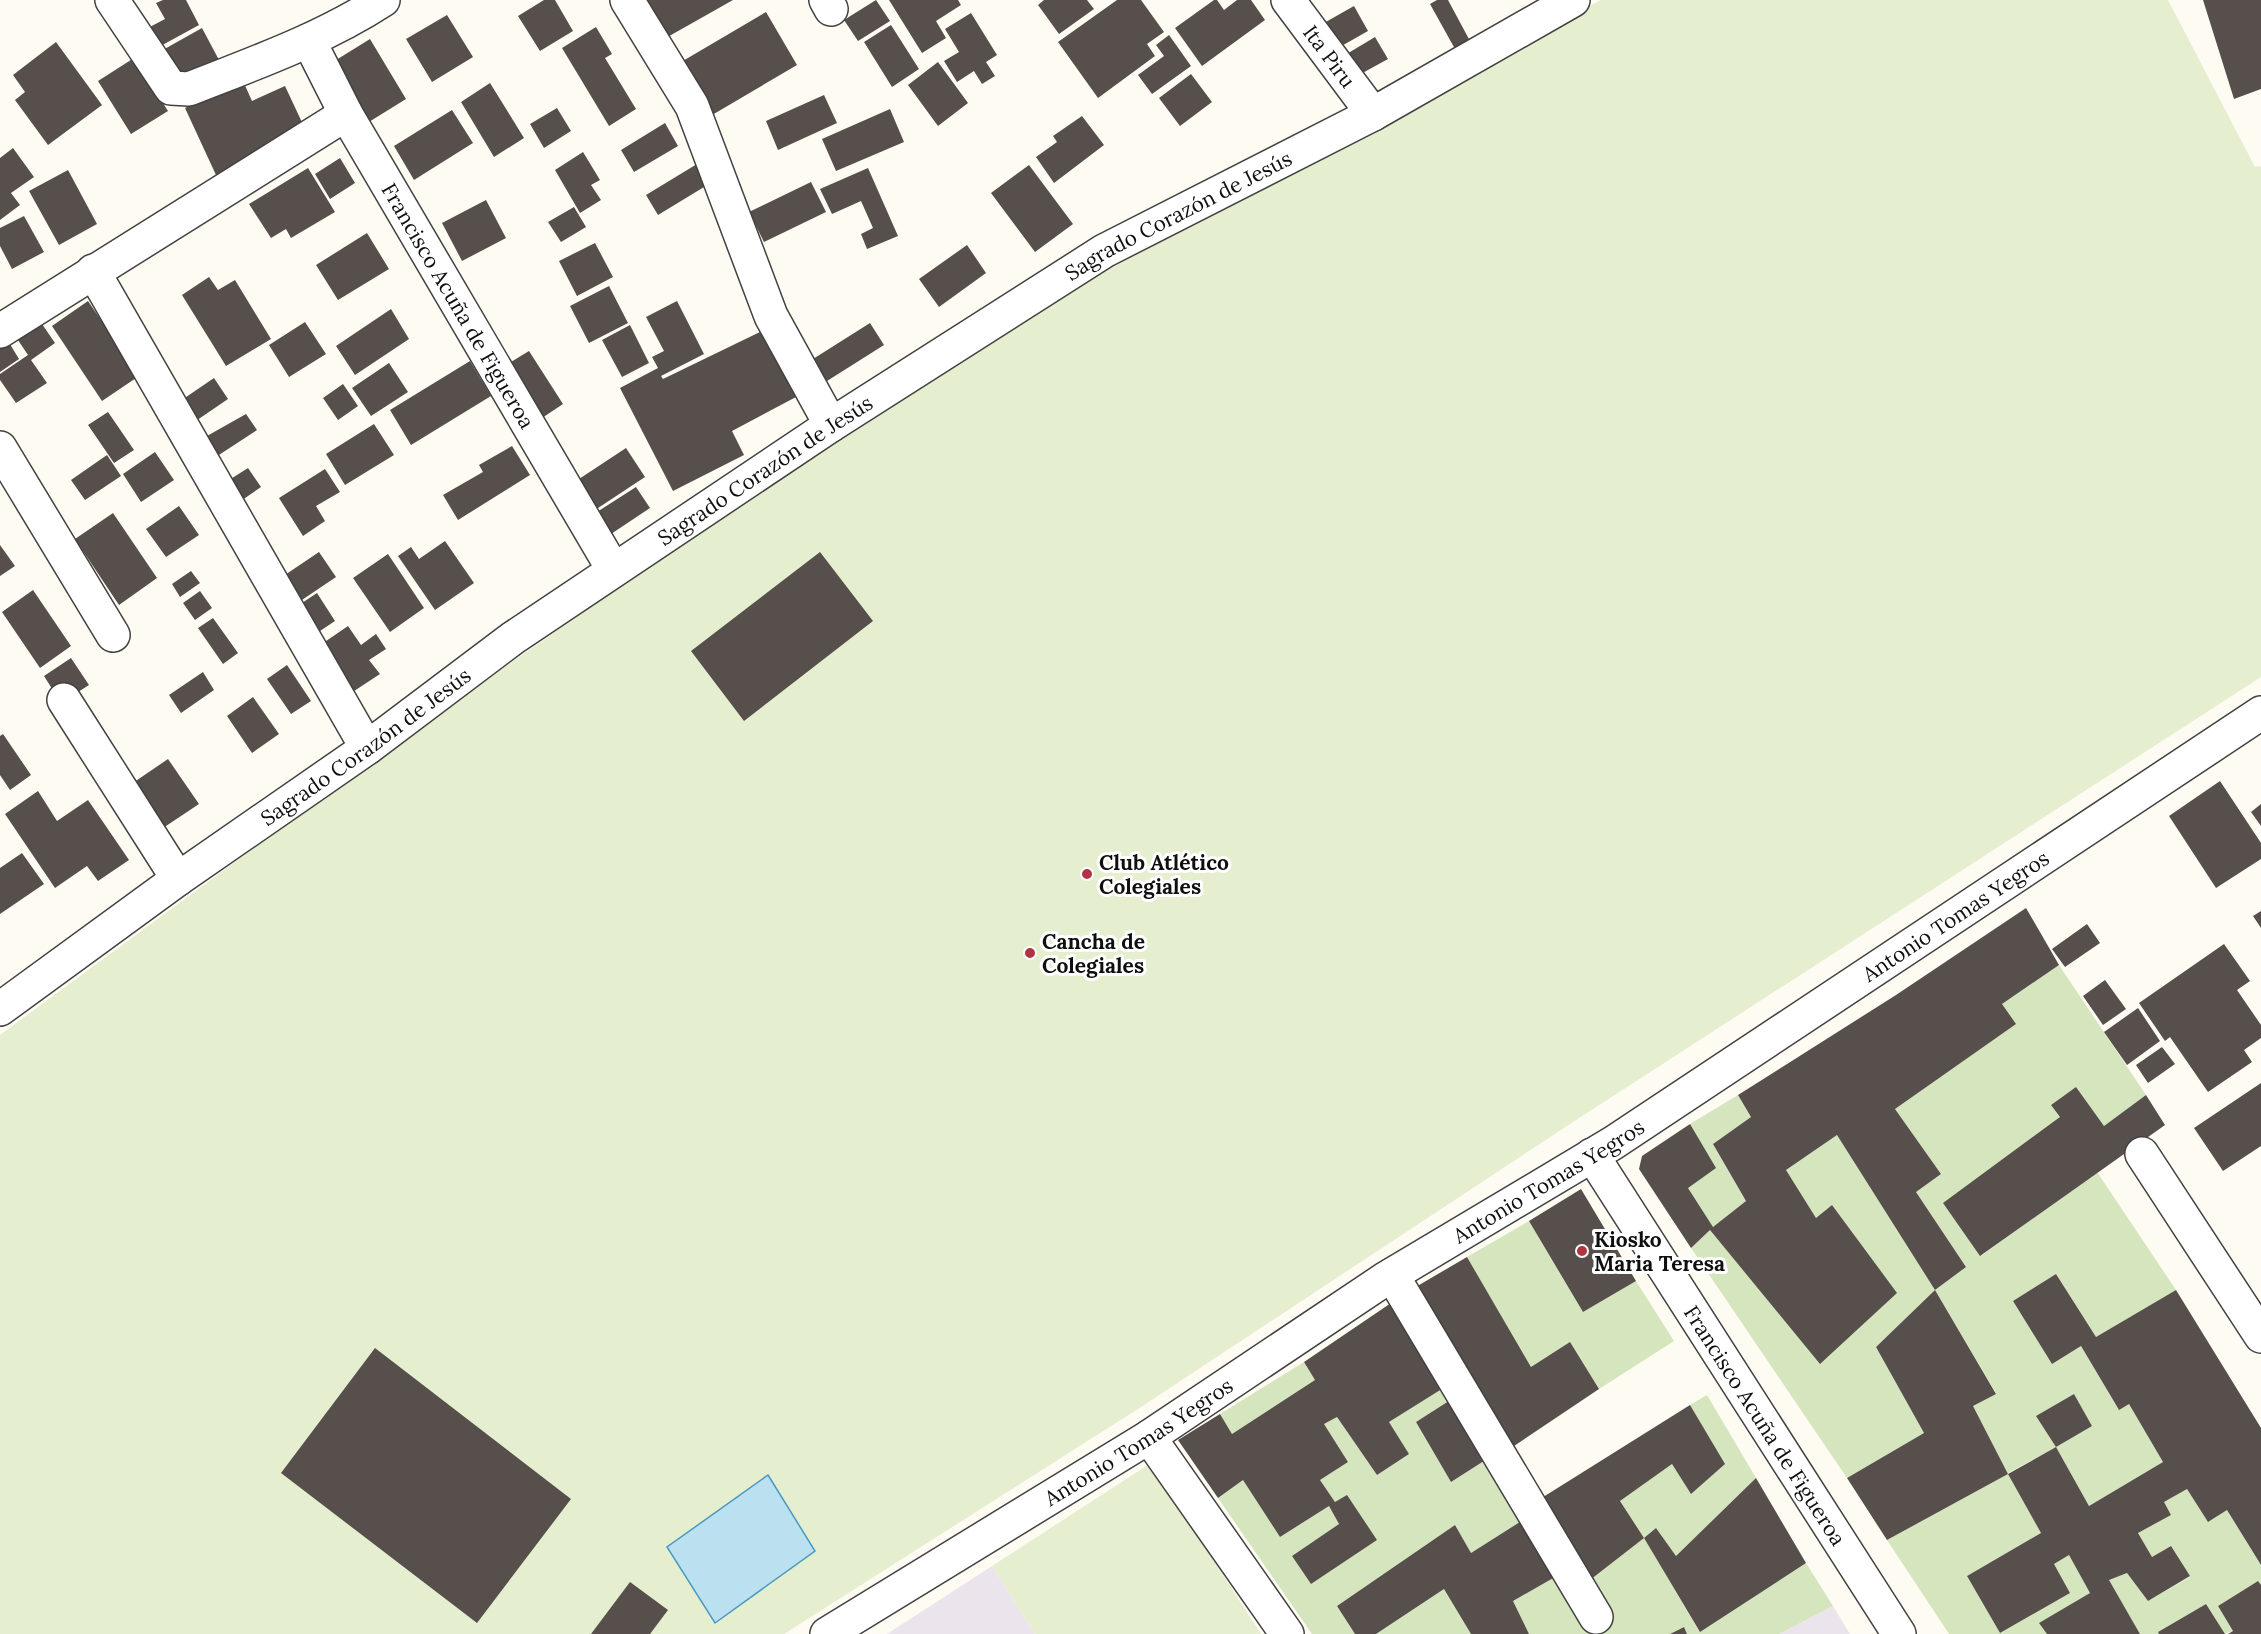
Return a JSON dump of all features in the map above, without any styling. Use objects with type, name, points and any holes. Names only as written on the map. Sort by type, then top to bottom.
[{"type":"street","points":[[112,0],[171,88],[189,89],[309,41],[383,0]]},
{"type":"street","points":[[627,0],[692,106],[771,316],[831,425]]},
{"type":"street","name":"Ita Piru","points":[[1288,0],[1373,114]]},
{"type":"street","name":"Sagrado Corazón de Jesús","points":[[0,1009],[177,879],[367,748],[513,638],[831,425],[1104,251],[1373,114],[1573,0]]},
{"type":"street","name":"Francisco Acuña de Figueroa","points":[[309,41],[346,114],[613,569]]},
{"type":"street","points":[[0,331],[346,114]]},
{"type":"street","points":[[93,271],[367,748]]},
{"type":"street","points":[[0,448],[113,635]]},
{"type":"street","points":[[64,700],[177,879]]},
{"type":"street","name":"Antonio Tomas Yegros","points":[[827,1634],[1149,1437],[1392,1275],[1592,1155],[2261,713]]},
{"type":"street","points":[[2142,1154],[2261,1336]]},
{"type":"street","name":"Francisco Acuña de Figueroa","points":[[1592,1155],[1899,1634]]},
{"type":"street","points":[[1392,1275],[1596,1617]]},
{"type":"street","points":[[1149,1437],[1287,1634]]},
{"type":"shaded area","points":[[992,1566],[1035,1634],[887,1634]]},
{"type":"shaded area","points":[[1833,1606],[1850,1634],[1779,1634]]},
{"type":"green space","name":"Club Atlético Colegiales","points":[[1601,0],[2168,0],[2255,167],[2261,166],[2261,677],[1573,1122],[1141,1407],[784,1634],[0,1634],[0,1035],[413,731],[775,479],[962,358],[1150,242]]},
{"type":"green space","points":[[2059,965],[2146,1095],[2104,1126],[2076,1087],[2051,1105],[2060,1117],[1981,1256],[2097,1172],[2176,1290],[2096,1337],[2056,1274],[2013,1301],[2052,1364],[2081,1346],[2118,1409],[2129,1404],[2163,1462],[2089,1506],[2056,1447],[2008,1473],[2041,1533],[1967,1576],[2000,1633],[2070,1593],[2054,1564],[2069,1555],[2090,1593],[2040,1623],[2047,1634],[1949,1634],[1887,1540],[2008,1474],[1973,1406],[1996,1393],[1935,1290],[1966,1267],[1916,1192],[1941,1174],[1895,1109],[2015,1024],[2002,1004]],"holes":[[[2074,1394],[2092,1426],[2037,1416]]]},
{"type":"green space","points":[[1738,1095],[1751,1117],[1713,1144],[1746,1201],[1713,1227],[1688,1188],[1690,1124]]},
{"type":"green space","points":[[1837,1135],[1935,1290],[1876,1347],[1924,1433],[1847,1478],[1691,1248],[1710,1230],[1820,1363],[1896,1293],[1832,1205],[1816,1218],[1786,1170]]},
{"type":"green space","points":[[1529,1221],[1583,1312],[1636,1281],[1674,1341],[1599,1389],[1570,1343],[1531,1367],[1467,1257]]},
{"type":"green space","points":[[1304,1362],[1315,1380],[1232,1434],[1220,1414]]},
{"type":"green space","points":[[1445,1387],[1452,1399],[1416,1422],[1451,1482],[1487,1459],[1523,1520],[1471,1553],[1455,1525],[1337,1606],[1355,1634],[1312,1634],[1218,1498],[1243,1480],[1280,1537],[1329,1506],[1339,1524],[1292,1556],[1311,1584],[1377,1540],[1347,1496],[1335,1502],[1320,1480],[1348,1462],[1324,1424],[1337,1417],[1377,1475],[1409,1454],[1389,1422]]},
{"type":"green space","points":[[1707,1395],[1756,1478],[1676,1556],[1656,1528],[1644,1538],[1620,1501],[1672,1464],[1691,1493],[1724,1465],[1690,1405]]},
{"type":"green space","points":[[1151,1463],[1261,1634],[1035,1634],[992,1566]]},
{"type":"green space","points":[[2187,1489],[2208,1522],[2227,1510],[2261,1565],[2261,1585],[2258,1581],[2218,1606],[2233,1631],[2225,1634],[2206,1604],[2158,1632],[2159,1634],[2140,1634],[2109,1580],[2127,1573],[2148,1601],[2190,1577],[2171,1546],[2152,1557],[2138,1533],[2171,1515],[2164,1502]]},
{"type":"green space","points":[[1644,1538],[1699,1631],[1806,1563],[1833,1606],[1779,1634],[1687,1634],[1684,1627],[1670,1634],[1595,1634],[1613,1616],[1590,1580]]},
{"type":"green space","points":[[1555,1577],[1590,1634],[1529,1634],[1513,1601]]},
{"type":"green space","points":[[1444,1589],[1471,1634],[1376,1634]]},
{"type":"water","points":[[768,1475],[815,1551],[715,1623],[667,1547]]},
{"type":"building","points":[[163,0],[186,0],[199,25],[157,48],[146,29],[165,19],[156,3]]},
{"type":"building","points":[[544,0],[555,0],[573,31],[540,51],[518,16]]},
{"type":"building","points":[[641,0],[733,0],[664,39]]},
{"type":"building","points":[[876,0],[890,21],[858,41],[844,20]]},
{"type":"building","points":[[889,0],[958,0],[961,5],[936,21],[946,38],[922,53]]},
{"type":"building","points":[[1044,0],[1087,0],[1094,9],[1059,34],[1038,5]]},
{"type":"building","points":[[1117,0],[1141,0],[1164,32],[1147,44],[1155,56],[1098,98],[1058,42]]},
{"type":"building","points":[[1217,0],[1224,10],[1237,0],[1251,0],[1265,20],[1202,66],[1175,28]]},
{"type":"building","points":[[1437,0],[1448,0],[1470,41],[1455,49],[1430,4]]},
{"type":"building","points":[[2203,0],[2261,0],[2261,89],[2234,99]]},
{"type":"building","points":[[1354,6],[1368,31],[1338,48],[1324,23]]},
{"type":"building","points":[[766,12],[797,65],[707,118],[676,65]]},
{"type":"building","points":[[971,13],[997,55],[986,62],[995,76],[982,84],[974,71],[957,82],[944,61],[959,52],[945,29]]},
{"type":"building","points":[[447,15],[473,57],[432,82],[406,39]]},
{"type":"building","points":[[891,25],[919,69],[892,87],[864,42]]},
{"type":"building","points":[[596,27],[612,54],[605,58],[636,109],[609,126],[562,48]]},
{"type":"building","points":[[202,28],[219,60],[178,83],[161,51]]},
{"type":"building","points":[[1169,35],[1191,66],[1152,94],[1138,75],[1164,56],[1156,45]]},
{"type":"building","points":[[1375,37],[1388,59],[1357,76],[1345,55]]},
{"type":"building","points":[[370,39],[406,99],[364,125],[328,65]]},
{"type":"building","points":[[56,42],[102,105],[48,145],[15,100],[25,92],[13,75]]},
{"type":"building","points":[[134,58],[168,111],[131,134],[98,81]]},
{"type":"building","points":[[938,62],[968,103],[938,126],[908,85]]},
{"type":"building","points":[[1191,74],[1212,102],[1180,126],[1159,98]]},
{"type":"building","points":[[243,81],[252,101],[285,86],[307,133],[216,175],[185,108]]},
{"type":"building","points":[[490,83],[524,138],[494,157],[461,102]]},
{"type":"building","points":[[824,95],[837,123],[778,150],[766,121]]},
{"type":"building","points":[[557,108],[571,131],[544,148],[530,124]]},
{"type":"building","points":[[890,109],[904,142],[836,171],[822,139]]},
{"type":"building","points":[[452,110],[473,143],[414,180],[394,146]]},
{"type":"building","points":[[1082,116],[1104,145],[1054,183],[1036,157],[1057,142],[1053,136]]},
{"type":"building","points":[[665,123],[678,146],[634,172],[621,150]]},
{"type":"building","points":[[13,148],[34,177],[11,193],[20,205],[0,220],[0,158]]},
{"type":"building","points":[[583,152],[600,180],[591,185],[601,200],[580,213],[555,170]]},
{"type":"building","points":[[340,158],[355,183],[330,199],[315,174]]},
{"type":"building","points":[[697,164],[709,184],[658,215],[646,195]]},
{"type":"building","points":[[1029,165],[1073,224],[1035,252],[991,193]]},
{"type":"building","points":[[308,168],[335,212],[291,238],[286,229],[271,238],[249,204]]},
{"type":"building","points":[[868,168],[898,236],[867,249],[861,234],[873,228],[861,201],[832,214],[820,189]]},
{"type":"building","points":[[68,170],[97,224],[59,245],[29,191]]},
{"type":"building","points":[[811,182],[826,212],[764,242],[749,212]]},
{"type":"building","points":[[486,200],[506,238],[462,261],[442,223]]},
{"type":"building","points":[[574,207],[586,227],[561,242],[548,222]]},
{"type":"building","points":[[24,216],[44,252],[12,269],[0,246],[0,228]]},
{"type":"building","points":[[367,233],[389,269],[338,300],[316,265]]},
{"type":"building","points":[[595,243],[613,277],[577,296],[559,261]]},
{"type":"building","points":[[967,245],[986,273],[939,307],[919,279]]},
{"type":"building","points":[[209,277],[218,290],[235,280],[271,339],[226,366],[182,295]]},
{"type":"building","points":[[609,286],[628,323],[589,343],[570,306]]},
{"type":"building","points":[[88,301],[139,376],[102,401],[52,326]]},
{"type":"building","points":[[677,301],[704,354],[661,376],[663,379],[762,331],[796,397],[732,431],[744,455],[673,491],[620,388],[658,368],[652,357],[664,351],[646,317]]},
{"type":"building","points":[[391,309],[409,339],[355,375],[336,346]]},
{"type":"building","points":[[305,322],[326,354],[289,377],[269,345]]},
{"type":"building","points":[[870,323],[884,345],[827,381],[813,359]]},
{"type":"building","points":[[42,324],[55,343],[31,360],[47,383],[16,403],[0,380],[0,374],[28,355],[18,340]]},
{"type":"building","points":[[630,325],[649,363],[622,377],[602,340]]},
{"type":"building","points":[[8,341],[19,359],[0,372],[0,347]]},
{"type":"building","points":[[529,351],[563,404],[533,424],[498,370]]},
{"type":"building","points":[[470,361],[491,396],[411,445],[390,410]]},
{"type":"building","points":[[389,363],[408,392],[371,416],[352,388]]},
{"type":"building","points":[[214,378],[228,399],[184,429],[170,408]]},
{"type":"building","points":[[343,384],[358,406],[338,420],[323,398]]},
{"type":"building","points":[[108,412],[134,450],[114,463],[88,425]]},
{"type":"building","points":[[246,414],[257,430],[202,466],[204,433],[207,436]]},
{"type":"building","points":[[374,424],[394,455],[345,485],[326,454]]},
{"type":"building","points":[[512,446],[530,475],[458,520],[443,495],[483,472],[479,465]]},
{"type":"building","points":[[626,448],[645,477],[595,510],[576,481]]},
{"type":"building","points":[[155,452],[174,480],[141,502],[123,474]]},
{"type":"building","points":[[107,455],[121,476],[85,500],[71,480]]},
{"type":"building","points":[[248,468],[261,487],[232,507],[218,487]]},
{"type":"building","points":[[325,469],[340,492],[316,506],[325,521],[303,536],[279,498]]},
{"type":"building","points":[[636,487],[650,508],[611,534],[597,512]]},
{"type":"building","points":[[179,506],[199,535],[166,557],[146,529]]},
{"type":"building","points":[[113,513],[157,578],[119,605],[75,539]]},
{"type":"building","points":[[445,541],[474,583],[435,610],[398,556],[411,547],[419,559]]},
{"type":"building","points":[[0,545],[15,566],[0,576]]},
{"type":"building","points":[[319,552],[336,577],[293,606],[276,581]]},
{"type":"building","points":[[820,552],[873,621],[744,721],[691,651]]},
{"type":"building","points":[[388,554],[424,608],[390,632],[353,578]]},
{"type":"building","points":[[191,571],[200,583],[180,597],[172,584]]},
{"type":"building","points":[[33,590],[71,646],[40,668],[2,612]]},
{"type":"building","points":[[200,591],[212,608],[195,620],[183,603]]},
{"type":"building","points":[[317,593],[335,621],[311,637],[293,609]]},
{"type":"building","points":[[213,618],[238,653],[223,664],[198,628]]},
{"type":"building","points":[[348,626],[361,645],[376,634],[386,649],[369,660],[380,674],[345,697],[313,650]]},
{"type":"building","points":[[71,658],[89,685],[61,703],[44,676]]},
{"type":"building","points":[[287,665],[311,701],[291,714],[267,679]]},
{"type":"building","points":[[203,672],[214,690],[181,713],[169,695]]},
{"type":"building","points":[[253,697],[279,734],[252,753],[227,716]]},
{"type":"building","points":[[3,734],[31,775],[10,790],[0,775],[0,736]]},
{"type":"building","points":[[168,759],[199,804],[154,834],[124,789]]},
{"type":"building","points":[[2220,781],[2261,843],[2261,859],[2216,888],[2169,816]]},
{"type":"building","points":[[38,791],[57,821],[88,800],[129,860],[98,881],[87,866],[55,888],[5,814]]},
{"type":"building","points":[[2261,804],[2261,826],[2251,812]]},
{"type":"building","points":[[22,853],[44,884],[0,914],[0,868]]},
{"type":"building","points":[[2026,908],[2059,965],[2002,1004],[2016,1024],[1895,1109],[1941,1174],[1916,1192],[1966,1267],[1935,1290],[1837,1135],[1786,1170],[1816,1218],[1832,1205],[1897,1293],[1820,1364],[1710,1230],[1691,1248],[1639,1169],[1642,1156],[1690,1124],[1716,1168],[1688,1188],[1713,1227],[1746,1201],[1713,1144],[1751,1117],[1738,1095],[1896,995]]},
{"type":"building","points":[[2261,911],[2261,928],[2253,916]]},
{"type":"building","points":[[2087,924],[2100,943],[2065,967],[2052,949]]},
{"type":"building","points":[[2224,944],[2250,981],[2237,990],[2261,1025],[2261,1038],[2244,1050],[2252,1062],[2208,1092],[2170,1037],[2165,1041],[2139,1003]]},
{"type":"building","points":[[2105,980],[2126,1009],[2103,1025],[2083,996]]},
{"type":"building","points":[[2138,1008],[2160,1041],[2127,1065],[2104,1032]]},
{"type":"building","points":[[2162,1047],[2175,1064],[2148,1083],[2136,1065]]},
{"type":"building","points":[[2261,1083],[2261,1146],[2223,1171],[2194,1128]]},
{"type":"building","points":[[2076,1087],[2104,1126],[2146,1095],[2165,1125],[1980,1256],[1943,1203],[2060,1117],[2051,1105]]},
{"type":"building","name":"Kiosko Maria Teresa","points":[[1581,1189],[1636,1281],[1583,1312],[1529,1221]]},
{"type":"building","points":[[1467,1257],[1531,1367],[1570,1342],[1599,1389],[1511,1448],[1414,1288]]},
{"type":"building","points":[[2056,1274],[2096,1337],[2176,1290],[2261,1428],[2261,1565],[2227,1510],[2208,1522],[2187,1489],[2164,1502],[2171,1515],[2138,1533],[2152,1557],[2171,1546],[2190,1576],[2148,1601],[2127,1573],[2109,1580],[2140,1634],[2047,1634],[2039,1623],[2090,1593],[2069,1555],[2054,1564],[2070,1593],[2000,1633],[1967,1576],[2041,1533],[2008,1474],[2056,1447],[2089,1506],[2163,1462],[2129,1404],[2119,1410],[2081,1346],[2052,1364],[2013,1301]]},
{"type":"building","points":[[1935,1290],[1996,1394],[1973,1406],[2008,1474],[1887,1540],[1847,1478],[1924,1433],[1876,1347]]},
{"type":"building","points":[[1394,1301],[1445,1387],[1389,1422],[1409,1454],[1377,1475],[1337,1417],[1324,1424],[1348,1462],[1320,1480],[1335,1502],[1347,1495],[1377,1540],[1311,1584],[1292,1556],[1339,1524],[1329,1506],[1280,1537],[1243,1480],[1218,1498],[1178,1440],[1220,1414],[1232,1434],[1315,1380],[1304,1362]]},
{"type":"building","points":[[375,1348],[571,1499],[477,1623],[281,1473]]},
{"type":"building","points":[[2074,1394],[2092,1426],[2056,1447],[2036,1416]]},
{"type":"building","points":[[1452,1399],[1487,1459],[1451,1482],[1416,1422]]},
{"type":"building","points":[[1690,1405],[1725,1464],[1691,1494],[1672,1464],[1620,1501],[1644,1538],[1590,1580],[1540,1499]]},
{"type":"building","points":[[1756,1478],[1806,1563],[1700,1632],[1644,1538],[1656,1528],[1676,1556]]},
{"type":"building","points":[[1523,1520],[1555,1577],[1513,1601],[1529,1634],[1471,1634],[1444,1589],[1376,1634],[1355,1634],[1337,1606],[1455,1525],[1471,1553]]},
{"type":"building","points":[[2258,1581],[2261,1585],[2261,1634],[2228,1634],[2233,1631],[2218,1606]]},
{"type":"building","points":[[630,1582],[668,1610],[650,1634],[591,1634]]},
{"type":"building","points":[[2206,1604],[2225,1634],[2159,1634],[2158,1632]]},
{"type":"building","points":[[1684,1627],[1687,1634],[1670,1634]]},
{"type":"place","name":"Club Atlético Colegiales","points":[[1087,874]]},
{"type":"place","name":"Cancha de Colegiales","points":[[1030,953]]},
{"type":"place","name":"Kiosko Maria Teresa","points":[[1582,1251]]}]
